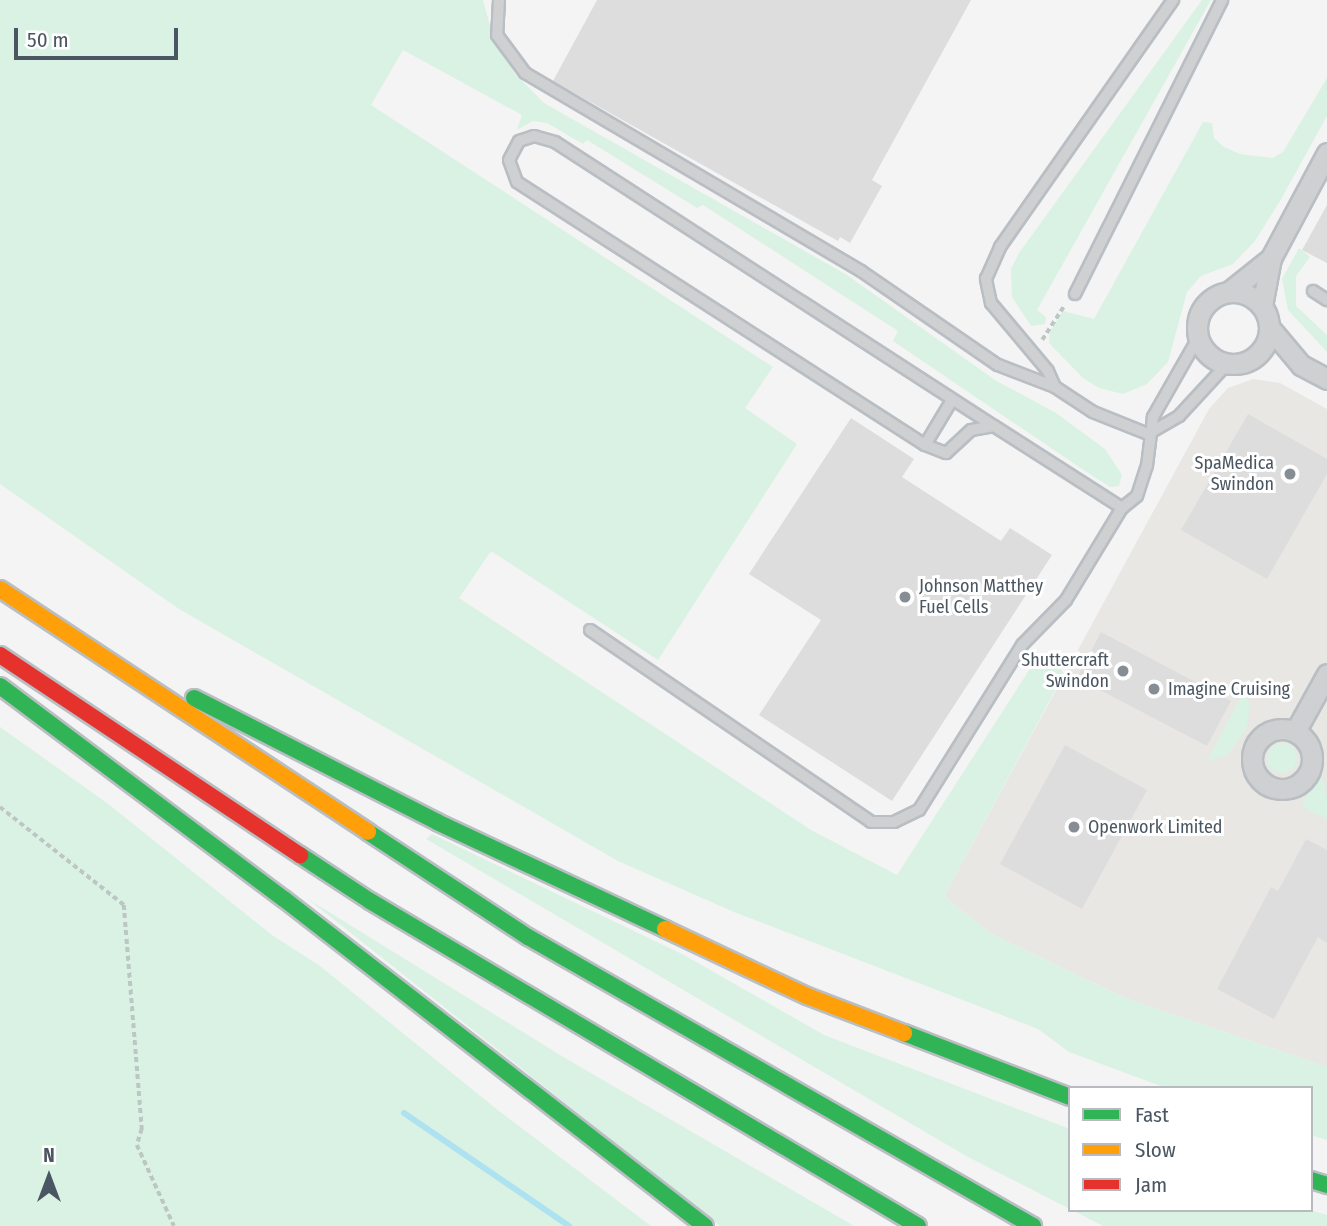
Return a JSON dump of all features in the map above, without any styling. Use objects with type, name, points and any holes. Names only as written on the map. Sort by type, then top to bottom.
[{"type":"highway","points":[[0,589],[528,937],[1033,1226]]},
{"type":"highway","points":[[58,629],[572,887],[807,996],[1068,1096]]},
{"type":"highway","points":[[0,655],[369,901],[918,1226]]},
{"type":"highway","points":[[0,686],[295,908],[705,1226]]},
{"type":"street","points":[[1301,366],[1269,327],[1262,306],[1271,258],[1327,153]]},
{"type":"street","points":[[1271,258],[1230,291],[1214,297],[1202,309],[1198,338],[1206,352],[1227,364],[1251,360],[1301,366],[1327,379]]},
{"type":"street","points":[[1230,291],[1242,292],[1262,306]]},
{"type":"street","points":[[1251,360],[1267,341],[1269,327]]},
{"type":"street","points":[[1296,732],[1327,674]]},
{"type":"lane","points":[[499,0],[497,35],[525,74],[861,271],[998,365],[1055,387],[1093,412],[1148,434]]},
{"type":"lane","points":[[1055,387],[1035,355],[991,303],[986,279],[1000,247],[1173,0]]},
{"type":"lane","points":[[1075,294],[1222,0]]},
{"type":"lane","points":[[994,426],[971,430],[946,453],[925,445],[517,182],[508,167],[512,152],[519,141],[534,136],[555,142],[1122,508]]},
{"type":"lane","points":[[1312,291],[1327,300]]},
{"type":"lane","points":[[590,630],[871,822],[894,822],[919,810],[1022,645],[1066,600],[1122,508],[1133,501],[1142,483],[1148,434],[1167,386],[1198,338]]},
{"type":"lane","points":[[1148,434],[1179,416],[1227,364]]},
{"type":"lane","points":[[925,445],[952,400]]},
{"type":"path","points":[[1035,355],[1056,314],[1075,294]]},
{"type":"path","points":[[0,807],[124,905],[142,1129],[137,1145],[174,1226]]},
{"type":"shaded area","points":[[1253,379],[1280,383],[1327,409],[1327,1067],[1125,998],[988,932],[944,896],[1209,409],[1228,388]]},
{"type":"green space","points":[[0,0],[483,0],[495,44],[516,75],[544,103],[847,275],[995,380],[1056,413],[1105,449],[1122,475],[1119,486],[1110,487],[1085,471],[893,341],[898,331],[703,205],[697,208],[587,140],[583,144],[547,123],[533,121],[517,130],[522,115],[403,50],[371,105],[773,367],[745,408],[797,444],[658,660],[491,551],[459,598],[811,830],[897,875],[1037,658],[1058,664],[1064,674],[944,896],[988,932],[1125,998],[1327,1067],[1327,1140],[1313,1136],[1313,1086],[1161,1086],[1069,1052],[1038,1029],[734,912],[618,861],[179,609],[0,484]]},
{"type":"green space","points":[[1202,0],[1211,0],[1037,310],[1046,317],[1045,324],[1031,326],[1012,297],[1011,269],[1019,253]]},
{"type":"green space","points":[[1327,78],[1327,116],[1280,201],[1255,241],[1233,264],[1201,276],[1187,292],[1168,362],[1147,384],[1123,394],[1099,388],[1083,378],[1049,343],[1050,332],[1063,311],[1094,319],[1203,122],[1212,123],[1214,138],[1224,147],[1240,154],[1273,158],[1283,152]]},
{"type":"green space","points":[[1299,248],[1310,257],[1296,276],[1296,306],[1327,335],[1327,352],[1288,310],[1282,279]]},
{"type":"green space","points":[[1245,689],[1250,708],[1246,729],[1228,755],[1207,761]]},
{"type":"green space","points":[[0,727],[107,803],[272,935],[320,966],[499,1111],[651,1226],[0,1226]]},
{"type":"green space","points":[[1282,743],[1293,747],[1297,758],[1293,769],[1282,773],[1271,769],[1267,758],[1271,747]]},
{"type":"green space","points":[[1322,776],[1327,798],[1327,819],[1306,809],[1302,801]]},
{"type":"green space","points":[[432,834],[684,955],[824,1035],[1068,1128],[1068,1208],[968,1157],[426,839]]},
{"type":"green space","points":[[308,899],[565,1058],[854,1226],[720,1226]]},
{"type":"green space","points":[[1313,1211],[1327,1215],[1327,1226],[1103,1226],[1076,1212]]},
{"type":"building","points":[[597,0],[971,0],[872,180],[882,186],[850,243],[840,237],[838,241],[553,81]]},
{"type":"building","points":[[1327,205],[1327,263],[1302,250]]},
{"type":"building","points":[[1248,414],[1327,459],[1327,474],[1267,579],[1181,530]]},
{"type":"building","name":"Johnson Matthey Fuel Cells","points":[[851,418],[914,459],[902,477],[1001,541],[1010,528],[1052,555],[892,801],[759,715],[821,620],[749,574]]},
{"type":"building","name":"Imagine Cruising","points":[[1101,632],[1231,701],[1207,746],[1077,678]]},
{"type":"building","name":"Openwork Limited","points":[[1065,745],[1147,790],[1082,909],[1000,864]]},
{"type":"building","points":[[1306,839],[1327,850],[1327,943],[1318,937],[1274,1019],[1217,989],[1271,887],[1278,891]]},
{"type":"waterway","points":[[404,1113],[569,1226]]},
{"type":"traffic: fast","points":[[0,686],[284,899],[705,1226]]},
{"type":"traffic: fast","points":[[194,698],[437,822],[665,929]]},
{"type":"traffic: fast","points":[[368,832],[528,937],[1033,1226]]},
{"type":"traffic: fast","points":[[300,855],[370,901],[918,1226]]},
{"type":"traffic: fast","points":[[904,1033],[1068,1096]]},
{"type":"traffic: fast","points":[[1313,1181],[1327,1185]]},
{"type":"traffic: slow","points":[[0,589],[368,832]]},
{"type":"traffic: slow","points":[[665,929],[807,996],[904,1033]]},
{"type":"traffic: jam","points":[[0,655],[300,855]]},
{"type":"place","name":"SpaMedica Swindon","points":[[1290,474]]},
{"type":"place","name":"Johnson Matthey Fuel Cells","points":[[905,597]]},
{"type":"place","name":"Shuttercraft Swindon","points":[[1123,671]]},
{"type":"place","name":"Imagine Cruising","points":[[1154,689]]},
{"type":"place","name":"Openwork Limited","points":[[1074,827]]}]
